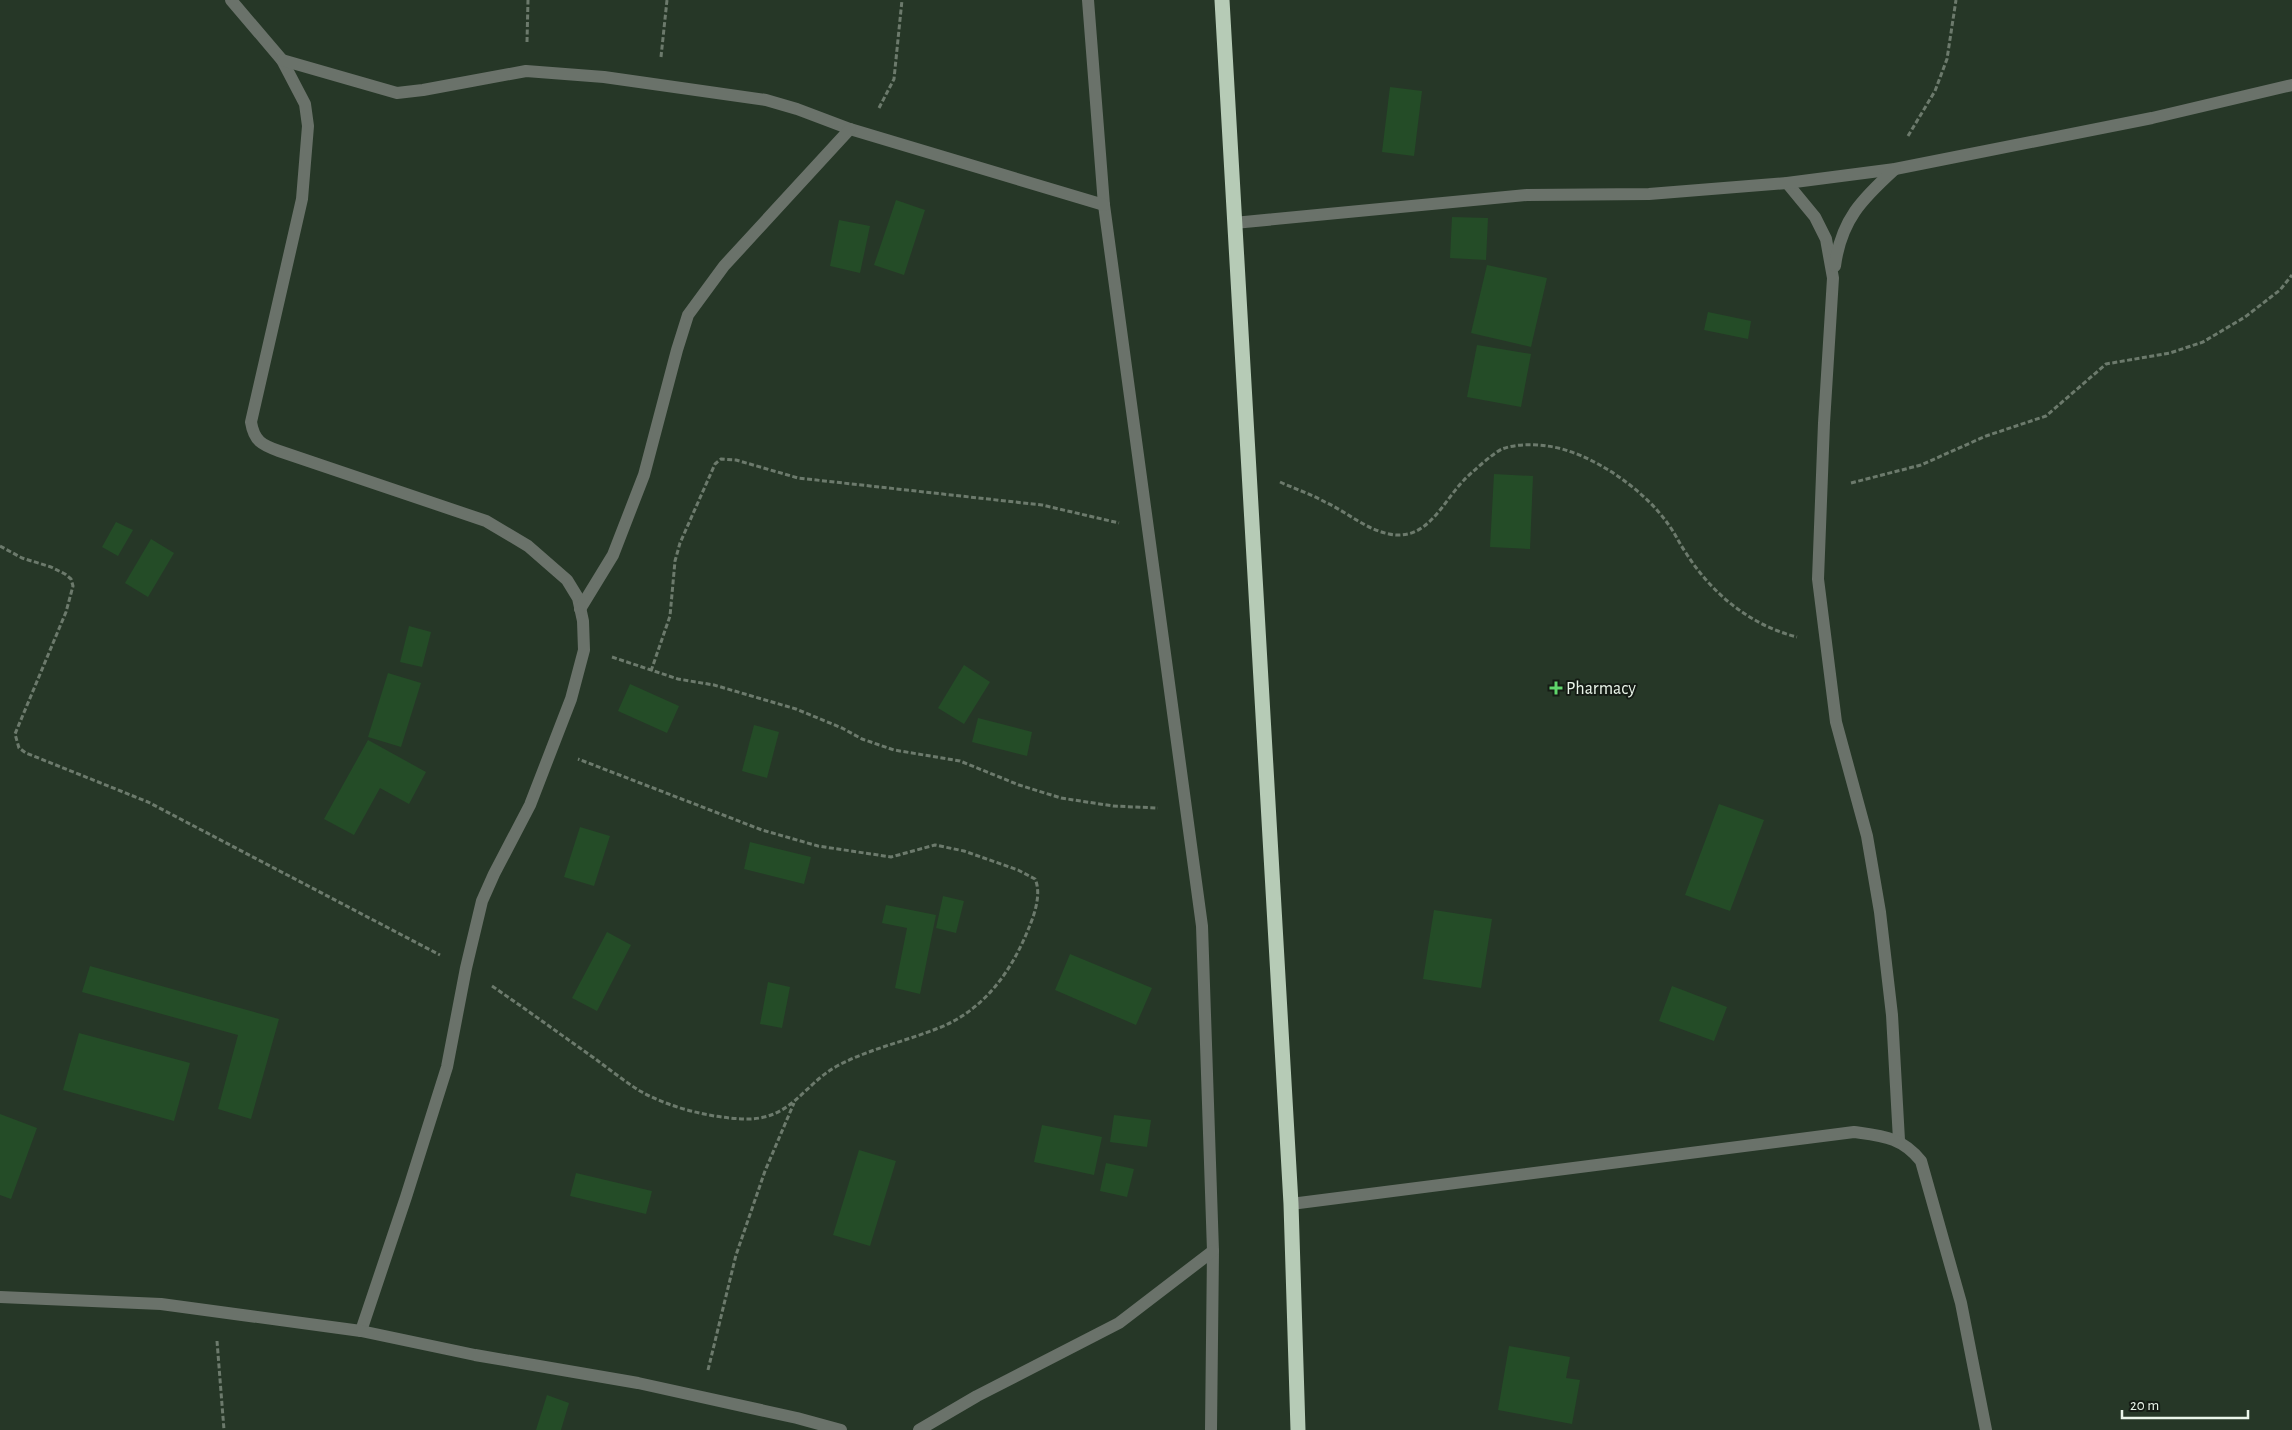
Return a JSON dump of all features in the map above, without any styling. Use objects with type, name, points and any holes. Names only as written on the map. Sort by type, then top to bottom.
[{"type":"highway","points":[[1222,0],[1291,1204],[1298,1430]]},
{"type":"street","points":[[231,0],[282,60],[305,104],[308,126],[302,199],[251,422],[253,434],[260,444],[486,521],[528,546],[567,580],[578,598],[584,646],[571,699],[530,805],[494,874],[482,902],[466,968],[447,1067],[361,1330]]},
{"type":"street","points":[[1088,0],[1104,205],[1202,926],[1214,1251],[1211,1430]]},
{"type":"street","points":[[282,60],[396,93],[423,90],[526,71],[604,77],[766,100],[855,130],[1104,205]]},
{"type":"street","points":[[1234,222],[1527,195],[1649,194],[1787,183],[1895,169],[2152,118],[2292,85]]},
{"type":"street","points":[[580,609],[613,556],[644,475],[688,315],[724,266],[855,130]]},
{"type":"street","points":[[1895,169],[1870,192],[1842,232],[1837,248],[1833,278],[1818,579],[1824,644],[1836,722],[1867,836],[1880,912],[1892,1015],[1899,1140]]},
{"type":"street","points":[[1787,183],[1815,217],[1826,238],[1833,278]]},
{"type":"street","points":[[1291,1204],[1854,1132],[1899,1140],[1914,1151],[1922,1161],[1962,1303],[1986,1430]]},
{"type":"street","points":[[919,1430],[977,1396],[1119,1323],[1214,1251]]},
{"type":"street","points":[[0,1297],[161,1304],[361,1330],[474,1355],[702,1396],[841,1430]]},
{"type":"path","points":[[526,71],[528,0]]},
{"type":"path","points":[[658,85],[668,0]]},
{"type":"path","points":[[855,130],[876,113],[894,78],[902,0]]},
{"type":"path","points":[[1895,169],[1909,134],[1935,91],[1944,67],[1952,31],[1956,0]]},
{"type":"path","points":[[1821,491],[1920,465],[1986,436],[2046,416],[2106,364],[2170,353],[2203,342],[2245,317],[2280,290],[2292,275]]},
{"type":"path","points":[[1248,469],[1325,502],[1365,526],[1389,534],[1400,535],[1414,532],[1426,525],[1464,480],[1502,450],[1521,445],[1547,446],[1582,454],[1631,487],[1656,510],[1668,524],[1698,571],[1721,596],[1744,614],[1766,627],[1824,644]]},
{"type":"path","points":[[651,671],[670,616],[675,561],[680,543],[714,464],[721,459],[736,460],[798,478],[1042,505],[1098,517],[1149,532]]},
{"type":"path","points":[[0,546],[22,558],[51,567],[65,574],[71,579],[73,586],[66,612],[16,734],[19,748],[26,754],[148,802],[466,968],[641,1091],[670,1104],[696,1111],[746,1119],[765,1117],[794,1103],[818,1078],[835,1067],[860,1055],[938,1028],[966,1013],[988,996],[1020,951],[1033,917],[1037,896],[1035,879],[1018,870],[964,851],[935,845],[892,857],[818,846],[725,816],[552,748]]},
{"type":"path","points":[[584,646],[678,679],[714,685],[796,708],[862,739],[894,750],[960,761],[1019,785],[1061,798],[1113,806],[1186,809]]},
{"type":"path","points":[[702,1396],[736,1255],[765,1171],[794,1103]]},
{"type":"path","points":[[214,1312],[224,1430]]},
{"type":"building","points":[[1390,87],[1422,91],[1414,156],[1382,152]]},
{"type":"building","points":[[896,200],[925,210],[904,275],[874,265]]},
{"type":"building","points":[[1452,217],[1488,218],[1486,260],[1450,258]]},
{"type":"building","points":[[839,220],[870,226],[860,273],[830,266]]},
{"type":"building","points":[[1487,265],[1547,278],[1531,347],[1471,333]]},
{"type":"building","points":[[1708,312],[1751,321],[1748,339],[1704,330]]},
{"type":"building","points":[[1477,345],[1531,354],[1521,407],[1467,397]]},
{"type":"building","points":[[1494,474],[1533,476],[1530,549],[1490,547]]},
{"type":"building","points":[[116,522],[133,530],[118,556],[102,547]]},
{"type":"building","points":[[151,539],[174,553],[148,597],[125,583]]},
{"type":"building","points":[[409,626],[431,632],[422,667],[400,662]]},
{"type":"building","points":[[964,665],[990,682],[964,724],[938,708]]},
{"type":"building","points":[[388,673],[421,683],[401,747],[368,737]]},
{"type":"building","points":[[630,684],[679,706],[667,733],[618,711]]},
{"type":"building","points":[[978,718],[1032,732],[1027,756],[972,742]]},
{"type":"building","points":[[754,725],[779,732],[767,778],[742,771]]},
{"type":"building","points":[[368,740],[426,772],[409,804],[380,788],[354,835],[324,819]]},
{"type":"building","points":[[1719,804],[1764,820],[1730,911],[1685,895]]},
{"type":"building","points":[[580,827],[610,836],[594,886],[564,877]]},
{"type":"building","points":[[750,842],[811,857],[804,884],[744,869]]},
{"type":"building","points":[[943,896],[964,901],[956,933],[936,928]]},
{"type":"building","points":[[886,905],[936,915],[920,994],[895,988],[907,928],[882,923]]},
{"type":"building","points":[[1434,910],[1492,919],[1481,988],[1423,979]]},
{"type":"building","points":[[607,932],[631,945],[597,1011],[572,998]]},
{"type":"building","points":[[1070,954],[1152,988],[1136,1025],[1055,990]]},
{"type":"building","points":[[90,966],[279,1019],[251,1119],[218,1109],[238,1035],[82,992]]},
{"type":"building","points":[[768,982],[790,987],[782,1028],[760,1024]]},
{"type":"building","points":[[1672,986],[1727,1007],[1714,1041],[1659,1021]]},
{"type":"building","points":[[79,1033],[190,1063],[174,1121],[63,1090]]},
{"type":"building","points":[[0,1114],[37,1128],[11,1199],[0,1195]]},
{"type":"building","points":[[1114,1115],[1151,1120],[1147,1147],[1110,1142]]},
{"type":"building","points":[[1042,1125],[1102,1137],[1094,1175],[1034,1162]]},
{"type":"building","points":[[859,1150],[896,1161],[870,1246],[833,1235]]},
{"type":"building","points":[[1106,1163],[1134,1169],[1127,1197],[1100,1191]]},
{"type":"building","points":[[576,1173],[652,1191],[646,1214],[570,1196]]},
{"type":"building","points":[[1509,1346],[1570,1357],[1566,1378],[1580,1380],[1572,1424],[1498,1410]]},
{"type":"building","points":[[547,1395],[569,1403],[561,1430],[536,1430]]},
{"type":"place","name":"Pharmacy","points":[[1556,688]]}]
